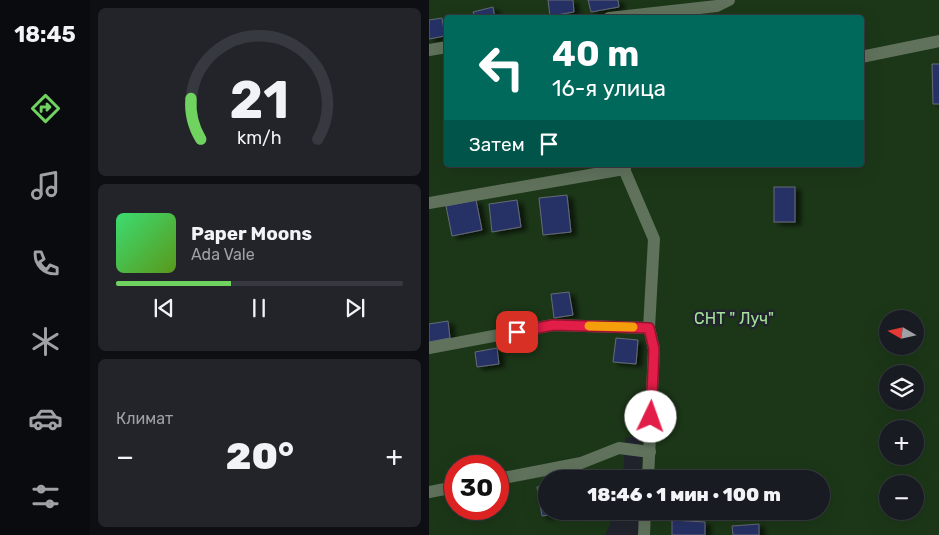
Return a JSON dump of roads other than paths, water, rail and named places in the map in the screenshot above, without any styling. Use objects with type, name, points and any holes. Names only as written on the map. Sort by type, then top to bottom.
[{"type":"street","points":[[641,15],[717,8],[729,0]]},
{"type":"street","points":[[864,56],[939,41]]},
{"type":"street","points":[[429,50],[444,47]]},
{"type":"street","points":[[429,203],[625,167],[654,239],[649,328],[654,349],[649,470]]},
{"type":"street","points":[[429,348],[553,325],[649,328]]},
{"type":"street","points":[[509,477],[581,463],[619,448],[650,452]]},
{"type":"street","points":[[429,492],[444,489]]},
{"type":"park label","name":"СНТ \" Луч\"","points":[[734,318]]}]
